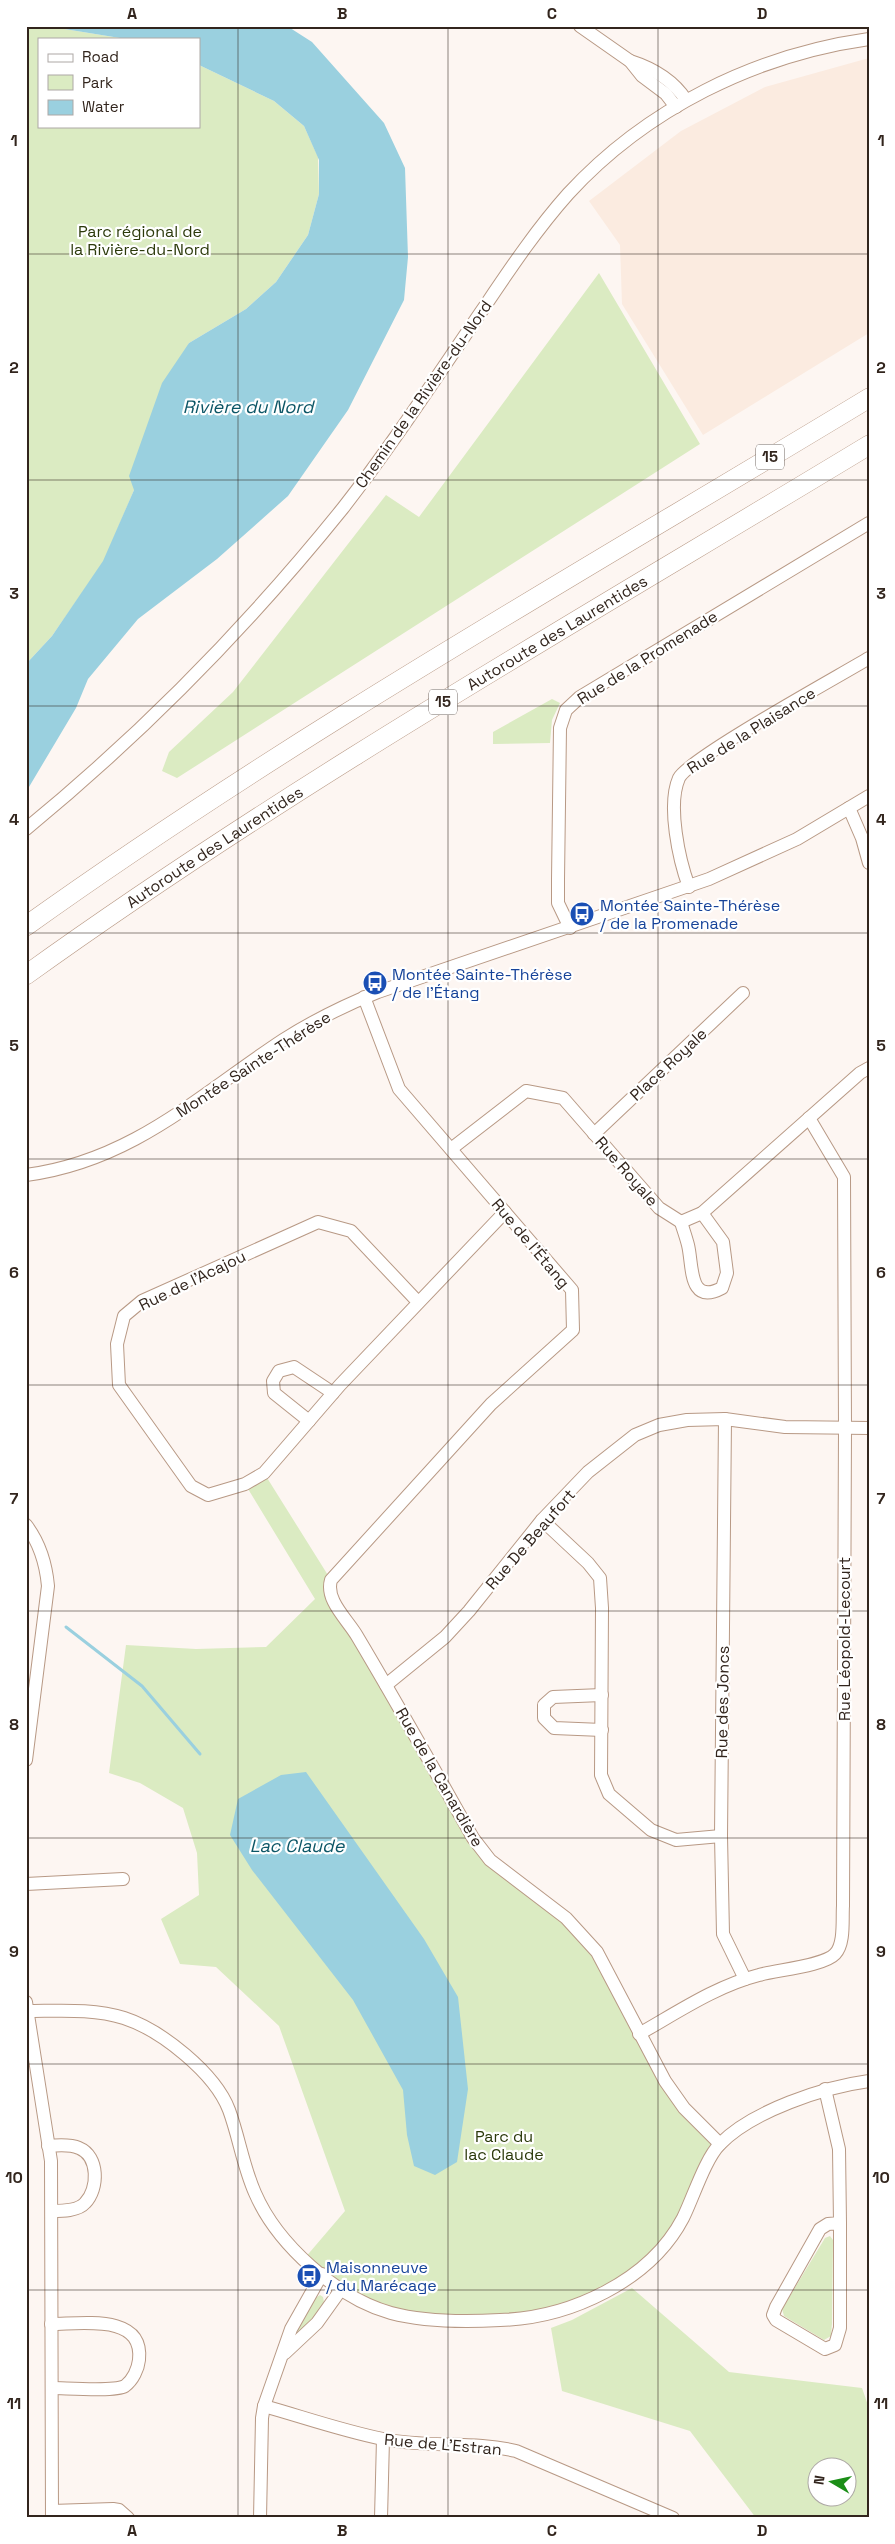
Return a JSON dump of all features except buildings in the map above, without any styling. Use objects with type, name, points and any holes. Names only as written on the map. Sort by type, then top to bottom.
[{"type":"highway","name":"15","points":[[26,926],[167,829],[318,732],[869,398]]},
{"type":"highway","name":"Autoroute des Laurentides","points":[[26,975],[151,887],[339,765],[869,445]]},
{"type":"street","points":[[580,26],[630,61],[642,76],[681,104]]},
{"type":"street","name":"Chemin de la Rivière-du-Nord","points":[[26,829],[124,746],[235,633],[314,542],[363,482],[522,252],[550,216],[596,167],[681,104],[721,82],[779,59],[822,47],[869,39]]},
{"type":"street","name":"Rue de la Promenade","points":[[570,928],[558,903],[560,728],[569,706],[580,697],[869,523]]},
{"type":"street","name":"Rue de la Plaisance","points":[[689,887],[680,856],[675,818],[677,785],[683,772],[717,749],[869,658]]},
{"type":"street","name":"Montée Sainte-Thérèse","points":[[26,1175],[84,1162],[140,1138],[283,1041],[322,1017],[364,997],[689,887],[790,843],[869,796]]},
{"type":"street","points":[[849,808],[862,838],[869,863]]},
{"type":"street","name":"Place Royale","points":[[594,1134],[743,993]]},
{"type":"street","name":"Rue de l'Étang","points":[[330,1580],[491,1404],[573,1330],[572,1290],[399,1089],[364,997]]},
{"type":"street","points":[[702,1213],[723,1242],[726,1273],[722,1288],[712,1293],[703,1292],[694,1283],[688,1246],[681,1222],[702,1213],[809,1118],[869,1068]]},
{"type":"street","name":"Rue Royale","points":[[451,1148],[526,1091],[563,1098],[659,1208],[681,1222]]},
{"type":"street","name":"Rue Léopold-Lecourt","points":[[639,2034],[726,1986],[745,1979],[825,1961],[836,1953],[841,1940],[843,1906],[846,1428],[844,1177],[809,1118]]},
{"type":"street","name":"Rue de l'Acajou","points":[[418,1302],[351,1231],[318,1222],[142,1301],[124,1316],[117,1344],[119,1385],[191,1486],[208,1495],[244,1484],[264,1473],[334,1393],[418,1302],[505,1212]]},
{"type":"street","points":[[309,1421],[274,1393],[274,1381],[279,1371],[294,1367],[334,1393]]},
{"type":"street","name":"Rue De Beaufort","points":[[386,1685],[426,1654],[470,1610],[542,1520],[588,1472],[635,1435],[668,1423],[687,1420],[725,1419],[785,1427],[869,1428]]},
{"type":"street","name":"Rue des Joncs","points":[[725,1419],[721,1836],[722,1934],[745,1979]]},
{"type":"street","points":[[542,1520],[588,1563],[600,1578],[601,1775],[609,1794],[651,1830],[676,1840],[721,1836]]},
{"type":"street","points":[[26,1525],[42,1555],[47,1569],[48,1586],[26,1760]]},
{"type":"street","name":"Rue de la Canardière","points":[[330,1580],[330,1596],[347,1618],[473,1838],[490,1860],[566,1918],[597,1952],[665,2081],[679,2101],[720,2144]]},
{"type":"street","points":[[602,1695],[553,1697],[544,1705],[544,1718],[554,1728],[602,1730]]},
{"type":"street","points":[[26,1884],[122,1879]]},
{"type":"street","points":[[128,2518],[119,2510],[113,2509],[52,2515],[51,2161],[26,2008],[98,2013],[126,2019],[149,2030],[199,2068],[216,2086],[228,2109],[245,2168],[263,2210],[287,2243],[322,2274],[363,2301],[389,2312],[422,2318],[503,2320],[537,2316],[571,2306],[628,2278],[664,2246],[683,2217],[720,2144],[757,2119],[798,2099],[825,2089],[869,2081]]},
{"type":"street","points":[[825,2089],[839,2149],[840,2224],[840,2328],[835,2345],[825,2349],[819,2348],[776,2320],[774,2311],[820,2230],[828,2224],[840,2224]]},
{"type":"street","points":[[48,2146],[73,2146],[86,2153],[93,2166],[95,2182],[90,2197],[85,2204],[71,2210],[52,2211]]},
{"type":"street","points":[[260,2518],[262,2418],[264,2406],[283,2355],[290,2329],[322,2274]]},
{"type":"street","points":[[283,2355],[317,2323],[342,2288]]},
{"type":"street","points":[[51,2324],[116,2325],[127,2329],[136,2337],[140,2354],[138,2370],[124,2386],[107,2389],[52,2388]]},
{"type":"street","name":"Rue de L'Estran","points":[[264,2406],[383,2439],[493,2447],[516,2451],[673,2518]]},
{"type":"street","points":[[381,2518],[383,2439]]},
{"type":"shaded area","points":[[869,58],[869,333],[703,435],[622,304],[620,245],[589,201],[681,131],[765,87]]},
{"type":"green space","name":"Parc régional de la Rivière-du-Nord","points":[[26,26],[46,26],[120,38],[38,38],[38,128],[200,128],[200,65],[274,101],[304,126],[318,157],[319,194],[308,235],[276,282],[246,309],[189,343],[134,490],[104,561],[52,636],[26,664]]},
{"type":"green space","points":[[599,273],[700,444],[177,778],[162,771],[169,752],[233,692],[386,495],[419,517]]},
{"type":"green space","points":[[552,699],[560,703],[552,720],[550,743],[493,744],[493,732]]},
{"type":"green space","name":"Parc du lac Claude","points":[[264,1473],[331,1580],[329,1588],[473,1838],[597,1952],[665,2081],[720,2144],[673,2236],[618,2284],[519,2319],[389,2312],[304,2259],[345,2211],[279,2026],[216,1967],[180,1964],[161,1919],[199,1895],[197,1853],[183,1808],[140,1783],[109,1773],[126,1645],[196,1649],[266,1647],[315,1599],[245,1484]]},
{"type":"green space","points":[[830,2236],[833,2240],[832,2323],[831,2336],[824,2340],[784,2316],[782,2309],[825,2238]]},
{"type":"green space","points":[[632,2288],[729,2372],[862,2388],[869,2408],[869,2518],[756,2518],[690,2431],[562,2391],[551,2328],[572,2320]]},
{"type":"green space","points":[[320,2295],[323,2297],[324,2302],[310,2322],[295,2334],[314,2299]]},
{"type":"water","name":"Rivière du Nord","points":[[46,26],[287,26],[312,42],[384,123],[405,168],[408,257],[404,300],[348,410],[288,496],[217,559],[138,619],[88,679],[76,708],[26,792],[26,664],[52,636],[103,561],[134,490],[129,476],[162,383],[189,343],[246,309],[276,282],[308,235],[319,194],[319,160],[304,126],[274,101],[200,65],[200,38],[120,38]]},
{"type":"water","name":"Lac Claude","points":[[306,1772],[424,1939],[458,1997],[468,2089],[457,2162],[435,2175],[414,2166],[407,2135],[403,2090],[353,2000],[252,1870],[230,1835],[238,1799],[281,1775]]},
{"type":"waterway","points":[[66,1627],[142,1686],[200,1754]]},
{"type":"place","name":"Montée Sainte-Thérèse / de la Promenade","points":[[582,914]]},
{"type":"place","name":"Montée Sainte-Thérèse / de l'Étang","points":[[375,983]]},
{"type":"place","name":"Maisonneuve / du Marécage","points":[[309,2276]]}]
